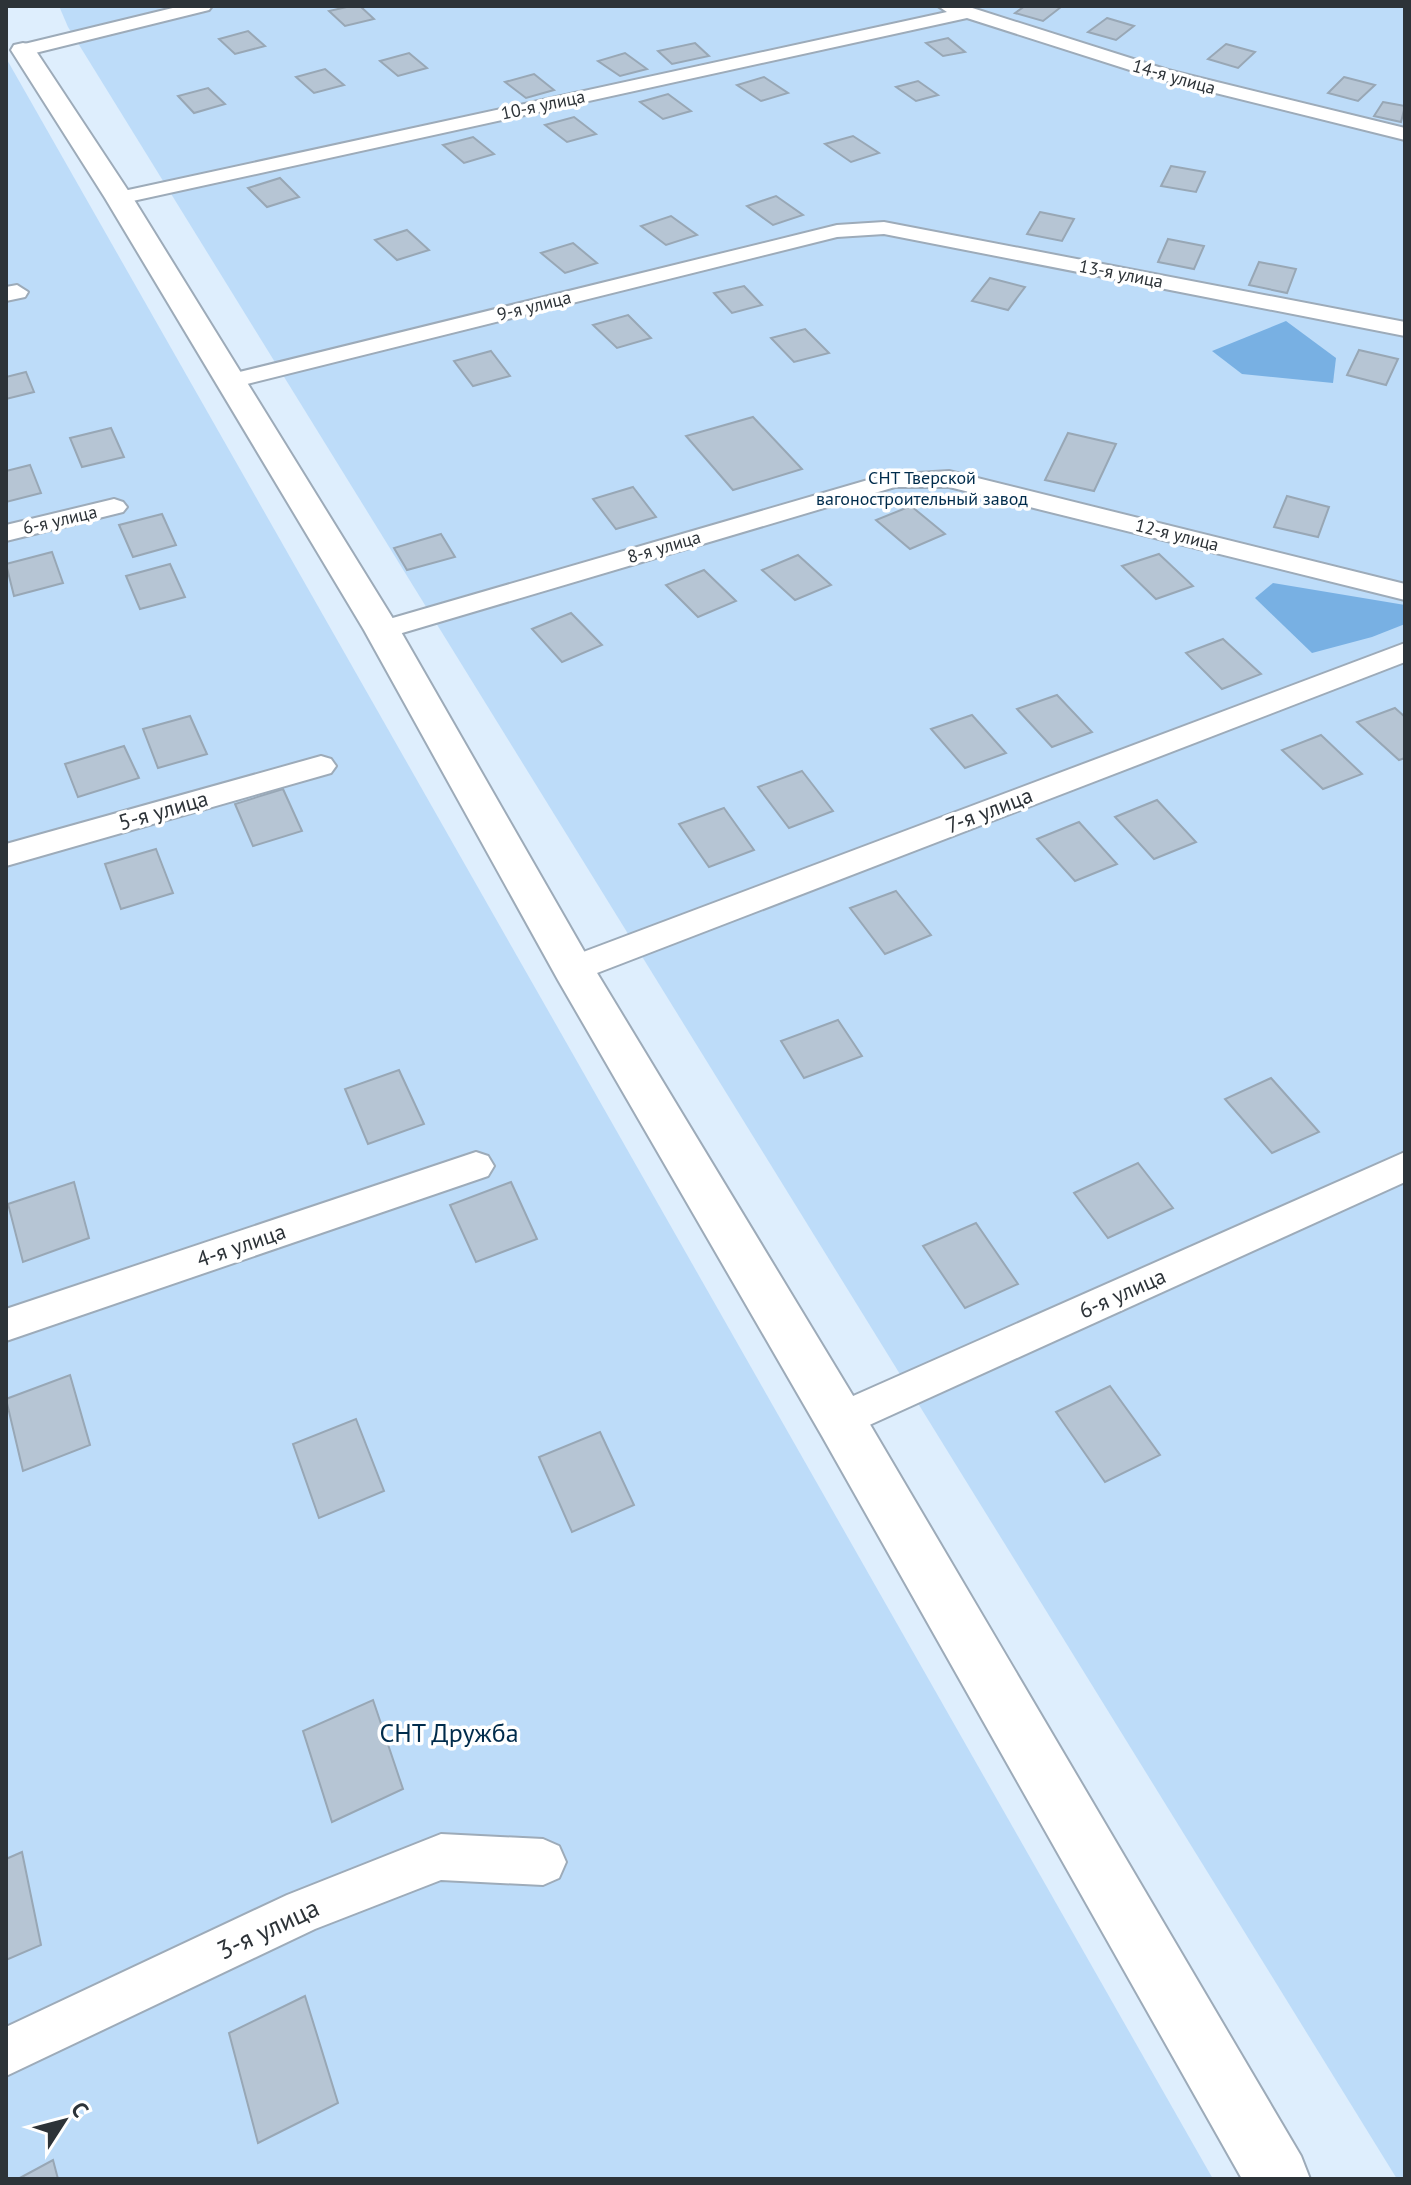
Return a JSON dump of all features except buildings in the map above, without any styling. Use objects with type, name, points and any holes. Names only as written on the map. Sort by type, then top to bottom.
[{"type":"street","points":[[23,50],[119,198],[382,630],[573,969],[840,1420],[1278,2179]]},
{"type":"lane","points":[[23,50],[203,6]]},
{"type":"lane","name":"14-я улица","points":[[946,6],[1162,74],[1405,134]]},
{"type":"lane","name":"10-я улица","points":[[119,198],[967,13]]},
{"type":"lane","name":"13-я улица","points":[[837,231],[884,228],[919,234],[1405,329]]},
{"type":"lane","name":"9-я улица","points":[[231,381],[837,231]]},
{"type":"lane","name":"8-я улица","points":[[382,630],[894,480],[949,479]]},
{"type":"lane","name":"12-я улица","points":[[949,479],[1405,592]]},
{"type":"lane","name":"6-я улица","points":[[6,533],[114,507]]},
{"type":"lane","name":"7-я улица","points":[[573,969],[1405,652]]},
{"type":"lane","name":"5-я улица","points":[[6,855],[321,766]]},
{"type":"lane","name":"4-я улица","points":[[6,1325],[476,1166]]},
{"type":"lane","name":"6-я улица","points":[[840,1420],[1405,1166]]},
{"type":"lane","name":"3-я улица","points":[[6,2052],[303,1911],[441,1857],[543,1862]]},
{"type":"green space","name":"СНТ Тверской вагоностроительный завод","points":[[59,6],[1405,6],[1405,2179],[1397,2179],[68,27]]},
{"type":"green space","name":"СНТ Дружба","points":[[6,58],[1213,2179],[6,2179]]},
{"type":"water","points":[[1286,321],[1336,358],[1333,383],[1242,374],[1212,351]]},
{"type":"water","points":[[1273,583],[1405,605],[1405,624],[1372,637],[1312,653],[1255,598]]}]
